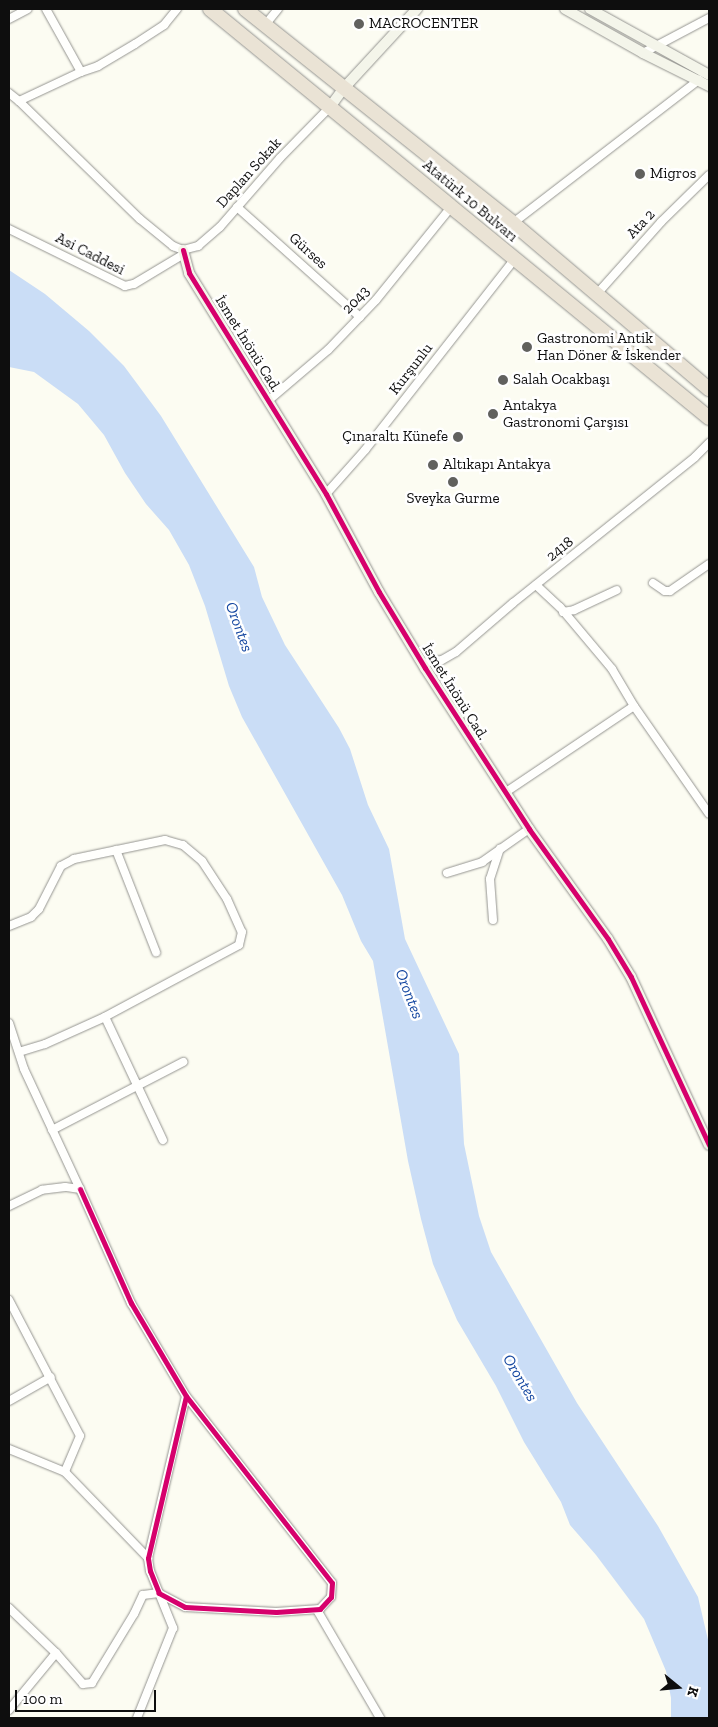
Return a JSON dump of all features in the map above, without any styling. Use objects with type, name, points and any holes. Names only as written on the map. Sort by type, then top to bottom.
[{"type":"highway","name":"Atatürk 10 Bulvarı","points":[[210,9],[709,418]]},
{"type":"highway","name":"Atatürk 10 Bulvarı","points":[[245,9],[512,223],[709,389]]},
{"type":"street","points":[[9,19],[28,9]]},
{"type":"street","points":[[46,9],[81,72]]},
{"type":"street","points":[[19,101],[98,66],[156,30],[177,9]]},
{"type":"street","points":[[265,25],[278,9]]},
{"type":"street","points":[[330,107],[344,88],[417,9]]},
{"type":"street","points":[[568,9],[643,53],[709,86]]},
{"type":"street","points":[[590,9],[709,75]]},
{"type":"street","points":[[643,53],[709,18]]},
{"type":"street","points":[[512,223],[699,80]]},
{"type":"street","points":[[9,93],[140,219],[173,246],[184,252]]},
{"type":"street","name":"Daplan Sokak","points":[[184,252],[198,246],[330,107]]},
{"type":"street","name":"Ata 2","points":[[596,295],[661,222],[709,176]]},
{"type":"street","name":"Gürses","points":[[237,207],[360,317]]},
{"type":"street","name":"2043","points":[[268,401],[328,350],[360,317],[451,207]]},
{"type":"street","name":"Asi Caddesi","points":[[9,229],[125,286],[134,284],[184,252]]},
{"type":"street","name":"İsmet İnönü Cad.","points":[[184,252],[189,273],[326,494],[379,592],[422,663],[529,829],[608,939],[631,977],[709,1145]]},
{"type":"street","name":"Kurşunlu","points":[[326,494],[364,450],[515,259]]},
{"type":"street","name":"2418","points":[[422,663],[442,660],[456,652],[695,457],[709,443]]},
{"type":"street","points":[[653,583],[666,591],[670,591],[709,564]]},
{"type":"street","points":[[536,586],[563,612],[612,669],[634,706],[709,814]]},
{"type":"street","points":[[563,612],[574,610],[617,590]]},
{"type":"street","points":[[506,792],[634,706]]},
{"type":"street","points":[[447,872],[482,862],[529,829]]},
{"type":"street","points":[[9,926],[31,917],[39,909],[61,866],[74,859],[165,840],[191,850],[206,867],[227,899],[241,926],[242,937],[239,945],[105,1017],[46,1044],[19,1052]]},
{"type":"street","points":[[493,920],[490,879],[500,849]]},
{"type":"street","points":[[116,850],[156,952]]},
{"type":"street","points":[[105,1017],[163,1140]]},
{"type":"street","points":[[9,1023],[24,1069],[131,1303],[186,1396],[332,1583],[330,1599],[317,1610],[276,1612],[185,1607],[159,1593],[143,1595],[134,1614],[92,1683],[83,1684],[56,1653],[9,1608]]},
{"type":"street","points":[[52,1130],[183,1062]]},
{"type":"street","points":[[9,1206],[42,1190],[65,1187],[80,1189]]},
{"type":"street","points":[[9,1300],[80,1436],[65,1472]]},
{"type":"street","points":[[9,1401],[51,1378]]},
{"type":"street","points":[[137,1718],[173,1628],[150,1571],[148,1558],[186,1396]]},
{"type":"street","points":[[9,1449],[65,1472],[148,1558]]},
{"type":"street","points":[[317,1610],[380,1718]]},
{"type":"street","points":[[9,1710],[56,1653]]},
{"type":"water","name":"Orontes","points":[[9,270],[45,294],[89,331],[124,366],[161,416],[254,567],[262,597],[285,645],[339,728],[350,749],[368,805],[389,849],[405,939],[459,1054],[464,1144],[479,1216],[491,1252],[577,1403],[658,1526],[698,1597],[709,1644],[709,1718],[671,1718],[671,1698],[666,1671],[644,1619],[596,1555],[570,1525],[561,1502],[524,1442],[496,1386],[457,1320],[433,1264],[421,1219],[408,1161],[373,961],[361,941],[342,895],[242,717],[229,686],[205,606],[189,565],[169,530],[146,504],[125,473],[104,435],[78,404],[34,372],[9,367]]},
{"type":"cycle path","points":[[183,250],[189,273],[326,494],[379,592],[425,668],[529,829],[608,939],[631,977],[709,1145]]},
{"type":"cycle path","points":[[80,1189],[131,1303],[186,1396],[332,1583],[331,1597],[320,1609],[276,1612],[185,1607],[159,1593],[150,1571],[148,1558],[186,1396]]},
{"type":"place","name":"MACROCENTER","points":[[359,24]]},
{"type":"place","name":"Migros","points":[[640,174]]},
{"type":"place","name":"Gastronomi Antik Han Döner & İskender","points":[[527,347]]},
{"type":"place","name":"Salah Ocakbaşı","points":[[503,380]]},
{"type":"place","name":"Antakya Gastronomi Çarşısı","points":[[493,414]]},
{"type":"place","name":"Çınaraltı Künefe","points":[[458,437]]},
{"type":"place","name":"Altıkapı Antakya","points":[[433,465]]},
{"type":"place","name":"Sveyka Gurme","points":[[453,482]]}]
